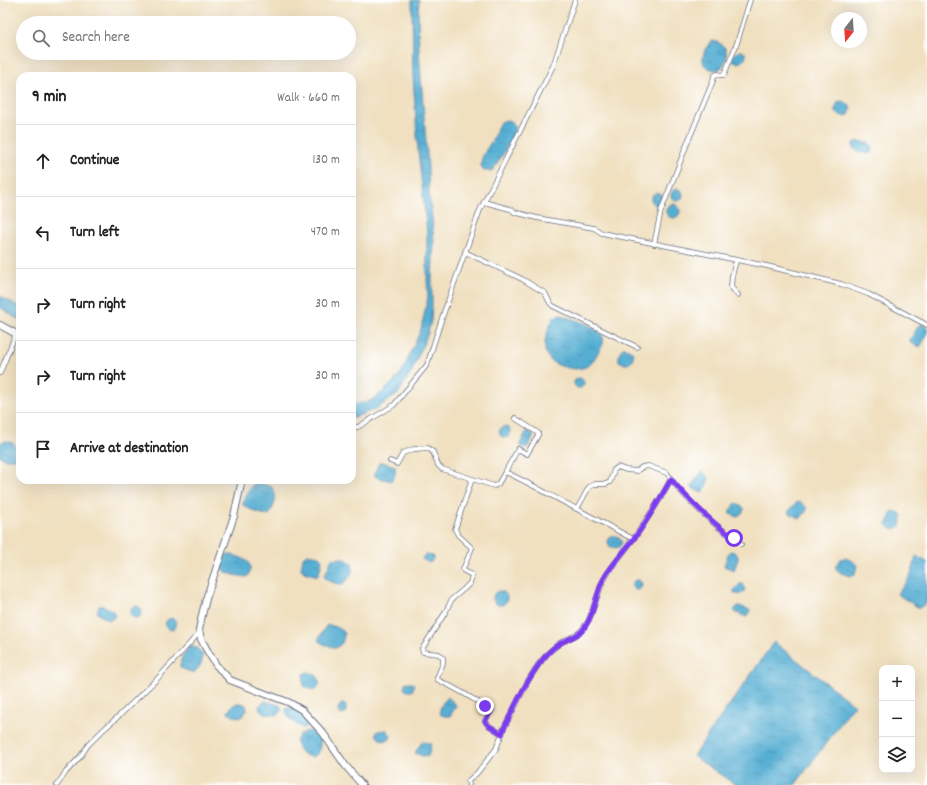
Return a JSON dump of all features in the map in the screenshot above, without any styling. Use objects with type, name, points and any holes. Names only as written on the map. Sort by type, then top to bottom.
[{"type":"main road","points":[[0,325],[16,334]]},
{"type":"main road","points":[[241,484],[234,516],[206,599],[199,630],[201,639],[216,665],[230,680],[288,702],[302,710],[323,733],[345,765],[362,785]]},
{"type":"street","points":[[356,427],[394,405],[427,365],[480,210],[553,66],[575,0]]},
{"type":"street","points":[[654,244],[662,211],[689,139],[714,76],[717,74],[724,74],[737,43],[750,0]]},
{"type":"street","points":[[484,202],[537,218],[594,228],[602,233],[767,266],[841,284],[868,294],[927,325]]},
{"type":"street","points":[[465,252],[522,279],[545,293],[553,306],[637,347]]},
{"type":"street","points":[[736,261],[731,287],[738,295]]},
{"type":"street","points":[[0,374],[16,339]]},
{"type":"street","points":[[390,461],[397,464],[404,453],[414,449],[428,448],[434,452],[438,465],[442,470],[494,486],[498,484],[518,450],[527,454],[538,435],[538,433],[515,418]]},
{"type":"street","points":[[577,509],[589,487],[595,484],[606,484],[610,482],[614,470],[618,467],[636,471],[642,467],[648,466],[667,473],[676,487],[703,513],[741,544]]},
{"type":"street","points":[[505,472],[633,539]]},
{"type":"street","points":[[472,479],[455,529],[458,535],[472,548],[463,569],[464,572],[472,575],[470,583],[452,599],[422,649],[423,652],[439,654],[444,658],[437,678],[438,680],[492,710],[485,721],[488,725],[502,734]]},
{"type":"street","points":[[469,785],[468,781],[477,773],[496,749],[504,728],[529,679],[538,665],[560,643],[581,631],[589,620],[602,582],[660,499],[671,479]]},
{"type":"street","points":[[57,785],[88,745],[159,677],[200,632]]},
{"type":"water","points":[[412,0],[419,0],[419,51],[429,195],[434,243],[431,321],[428,333],[411,373],[397,395],[374,410],[356,417],[356,406],[370,401],[383,392],[403,370],[421,329],[428,297],[427,233],[418,151],[413,76]]},
{"type":"water","points":[[712,41],[718,42],[722,45],[726,52],[725,62],[719,70],[705,66],[703,62],[708,45]]},
{"type":"water","points":[[739,51],[745,53],[745,58],[738,63],[732,61],[733,56]]},
{"type":"water","points":[[842,101],[848,104],[851,109],[849,115],[845,117],[835,112],[838,102]]},
{"type":"water","points":[[507,120],[512,122],[514,125],[511,140],[493,170],[485,171],[481,163],[484,154],[493,139],[499,124]]},
{"type":"water","points":[[855,142],[869,144],[873,147],[872,153],[857,151],[853,144]]},
{"type":"water","points":[[675,189],[679,189],[683,195],[679,201],[675,201],[671,197],[671,193]]},
{"type":"water","points":[[659,193],[662,194],[662,204],[655,205],[652,204],[651,197],[652,194]]},
{"type":"water","points":[[673,204],[678,206],[680,211],[678,216],[673,218],[668,216],[666,211],[668,206]]},
{"type":"water","points":[[0,296],[16,305],[16,318],[0,307]]},
{"type":"water","points":[[561,315],[585,324],[597,330],[601,334],[603,344],[590,365],[579,369],[574,369],[561,366],[548,358],[545,352],[545,345],[548,331],[554,317]]},
{"type":"water","points":[[922,324],[927,327],[927,335],[920,347],[911,343],[910,340],[919,325]]},
{"type":"water","points":[[623,348],[627,348],[632,351],[633,354],[631,362],[628,364],[619,361],[619,354]]},
{"type":"water","points":[[577,378],[581,378],[584,383],[581,388],[577,388],[574,385],[574,381]]},
{"type":"water","points":[[503,427],[507,427],[509,428],[509,436],[503,437],[500,434],[500,430]]},
{"type":"water","points":[[529,431],[533,434],[533,438],[527,448],[521,447],[520,444],[526,432]]},
{"type":"water","points":[[6,441],[15,445],[16,459],[5,459],[0,456],[1,442]]},
{"type":"water","points":[[382,462],[395,466],[395,474],[391,481],[375,476],[379,463]]},
{"type":"water","points":[[702,471],[709,478],[702,493],[691,486]]},
{"type":"water","points":[[264,484],[272,487],[275,494],[275,501],[269,515],[256,512],[243,505],[245,497],[252,485]]},
{"type":"water","points":[[798,502],[804,504],[807,510],[800,519],[788,512]]},
{"type":"water","points":[[736,503],[744,508],[743,512],[737,517],[730,513]]},
{"type":"water","points":[[894,511],[900,513],[902,516],[900,526],[897,529],[891,528],[887,524],[891,514]]},
{"type":"water","points":[[611,536],[616,536],[620,539],[622,543],[619,547],[615,548],[609,546],[608,541]]},
{"type":"water","points":[[730,551],[734,552],[738,556],[734,570],[724,566]]},
{"type":"water","points":[[226,554],[241,558],[248,563],[250,571],[247,577],[230,574],[222,569]]},
{"type":"water","points":[[307,554],[319,556],[322,559],[318,576],[304,572],[301,569],[303,557]]},
{"type":"water","points":[[426,554],[433,556],[430,563],[422,559]]},
{"type":"water","points":[[916,556],[927,562],[927,603],[919,608],[897,594],[910,576]]},
{"type":"water","points":[[340,558],[352,563],[350,576],[341,585],[327,580],[324,576],[332,559]]},
{"type":"water","points":[[845,558],[853,561],[857,565],[855,574],[850,576],[841,573],[836,569],[836,565],[841,559]]},
{"type":"water","points":[[637,580],[642,585],[637,590],[632,585]]},
{"type":"water","points":[[740,584],[743,584],[745,589],[743,593],[734,593],[734,590]]},
{"type":"water","points":[[497,591],[503,591],[507,595],[507,601],[503,605],[497,605],[493,601],[493,595]]},
{"type":"water","points":[[99,606],[104,606],[113,611],[115,616],[110,620],[101,616],[97,613]]},
{"type":"water","points":[[134,606],[138,606],[142,612],[138,618],[134,618],[130,614],[130,610]]},
{"type":"water","points":[[739,606],[750,610],[746,617],[735,612],[736,608]]},
{"type":"water","points":[[169,619],[173,619],[175,620],[175,628],[169,629],[166,626],[166,622]]},
{"type":"water","points":[[330,625],[345,633],[342,643],[336,648],[323,644],[318,640],[326,626]]},
{"type":"water","points":[[774,642],[854,705],[795,785],[736,785],[693,756]]},
{"type":"water","points":[[190,647],[196,648],[203,655],[199,667],[194,673],[180,667],[183,656]]},
{"type":"water","points":[[307,672],[315,674],[319,679],[319,685],[314,691],[304,686],[304,674]]},
{"type":"water","points":[[405,683],[415,684],[412,691],[404,689]]},
{"type":"water","points":[[448,697],[456,705],[450,716],[444,716],[440,714],[440,709]]},
{"type":"water","points":[[265,701],[282,707],[281,713],[278,715],[267,714],[260,710],[259,706]]},
{"type":"water","points":[[237,703],[246,705],[247,710],[242,717],[233,716],[228,712],[232,706]]},
{"type":"water","points":[[342,704],[346,705],[346,713],[342,715],[338,712],[339,707]]},
{"type":"water","points":[[287,708],[297,709],[304,716],[309,725],[302,728],[294,722],[288,717],[286,711]]},
{"type":"water","points":[[387,730],[391,736],[387,741],[379,738],[376,733],[378,731]]},
{"type":"water","points":[[308,731],[316,732],[320,740],[319,751],[312,757],[302,753],[296,743],[297,739],[303,733]]},
{"type":"water","points":[[422,742],[431,744],[427,757],[415,753]]},
{"type":"waterway","points":[[356,406],[364,404]]},
{"type":"route","points":[[485,706],[492,710],[485,721],[488,725],[502,734],[529,679],[538,665],[560,643],[581,631],[589,620],[602,582],[637,534],[671,479],[676,487],[703,513],[734,538]]}]
